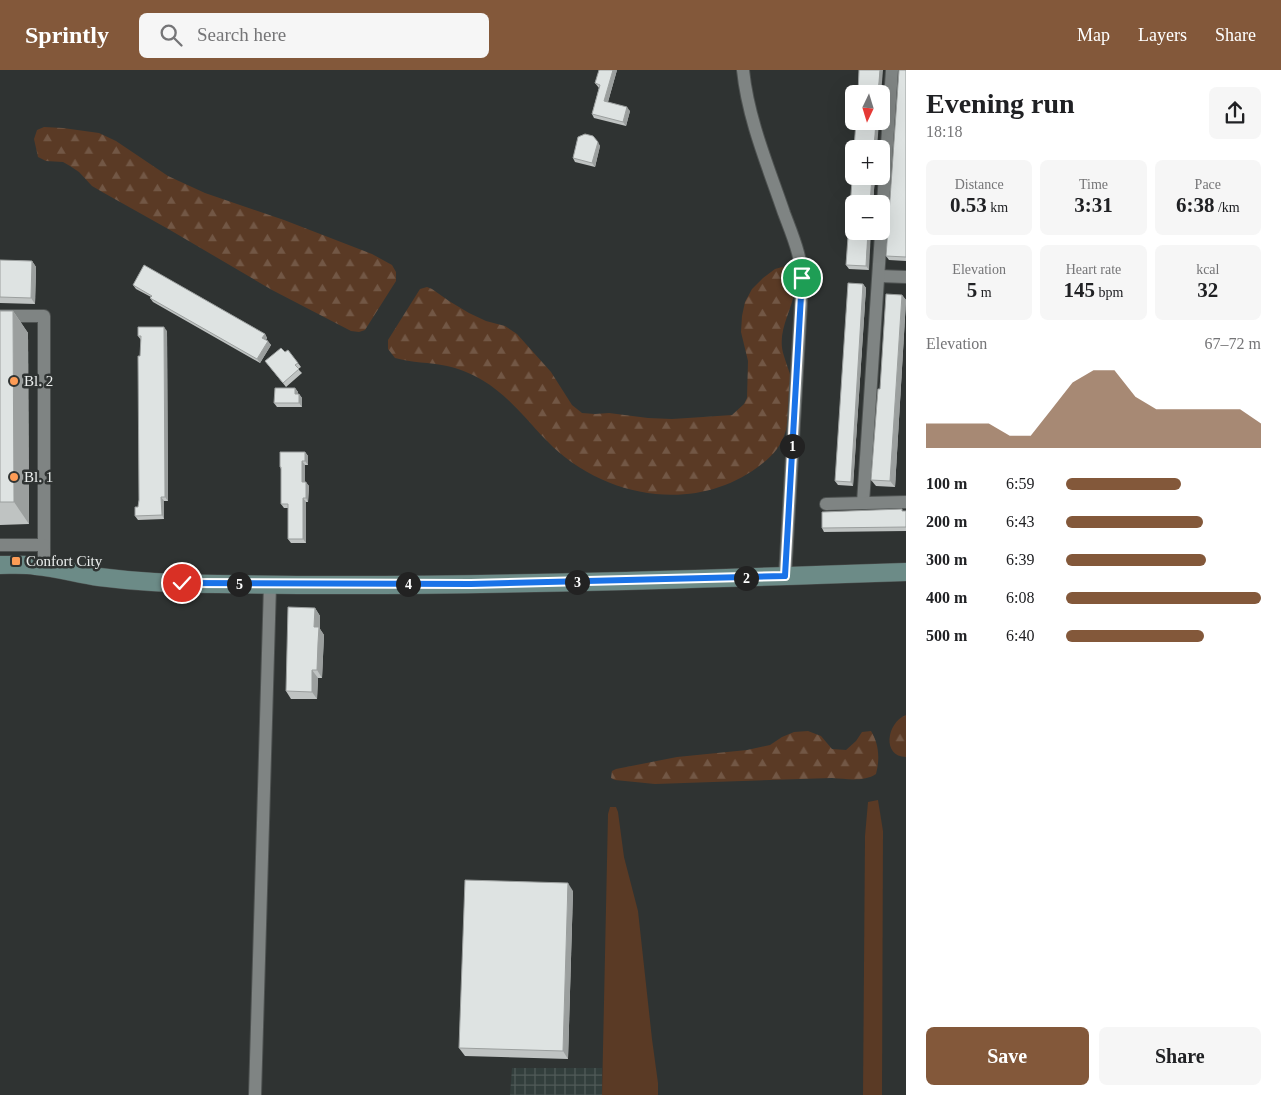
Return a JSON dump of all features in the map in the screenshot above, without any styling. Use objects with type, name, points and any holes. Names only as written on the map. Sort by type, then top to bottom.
[{"type":"street","points":[[743,70],[752,118],[796,243],[802,271],[785,576]]},
{"type":"street","points":[[863,503],[892,70]]},
{"type":"street","points":[[879,276],[906,278]]},
{"type":"street","points":[[0,316],[44,316],[44,567]]},
{"type":"street","points":[[826,504],[906,502]]},
{"type":"street","points":[[0,545],[44,545]]},
{"type":"street","points":[[0,565],[44,567],[97,577],[131,580],[270,585],[519,583],[906,572]]},
{"type":"street","points":[[255,1095],[270,585]]},
{"type":"shaded area","points":[[512,1068],[602,1068],[602,1095],[510,1095]]},
{"type":"green space","points":[[44,127],[99,133],[116,141],[168,176],[205,193],[284,220],[372,254],[392,265],[396,272],[396,281],[365,330],[359,332],[351,331],[272,290],[92,186],[79,172],[63,162],[46,161],[38,157],[34,139],[37,130]]},
{"type":"green space","points":[[786,266],[793,270],[797,276],[782,339],[782,348],[791,381],[787,427],[777,450],[763,463],[738,479],[712,489],[684,494],[656,494],[628,489],[601,479],[576,465],[553,447],[502,394],[482,380],[451,367],[395,358],[388,349],[388,340],[420,289],[427,287],[469,313],[486,321],[505,326],[517,334],[551,372],[572,405],[582,413],[609,413],[672,419],[732,415],[744,404],[747,398],[748,361],[741,332],[745,302],[752,289],[763,278],[775,269]]},
{"type":"green space","points":[[906,715],[906,757],[898,756],[893,752],[890,746],[890,739],[894,725]]},
{"type":"green space","points":[[808,731],[821,736],[832,749],[846,750],[862,732],[871,731],[876,741],[878,752],[876,774],[871,777],[855,779],[832,778],[655,784],[611,778],[612,771],[616,769],[677,757],[747,750],[770,745],[794,732]]},
{"type":"green space","points":[[878,800],[883,831],[882,1095],[863,1095],[865,836],[868,802]]},
{"type":"green space","points":[[610,807],[616,807],[618,812],[624,857],[638,911],[658,1095],[602,1095],[608,814]]},
{"type":"building","points":[[599,70],[613,70],[604,101],[627,107],[623,122],[592,114],[600,85],[595,83]]},
{"type":"building","points":[[859,70],[880,70],[879,85],[858,85]]},
{"type":"building","points":[[899,70],[906,70],[906,257],[886,256],[887,240],[890,240],[890,199]]},
{"type":"building","points":[[855,130],[875,130],[875,140],[855,140]]},
{"type":"building","points":[[585,134],[593,136],[598,142],[592,163],[573,158],[578,137]]},
{"type":"building","points":[[852,185],[871,185],[871,195],[851,195]]},
{"type":"building","points":[[848,240],[867,240],[866,266],[846,265]]},
{"type":"building","points":[[0,260],[32,261],[31,298],[0,297]]},
{"type":"building","points":[[144,265],[265,334],[262,338],[268,341],[257,359],[150,298],[152,296],[133,285]]},
{"type":"building","points":[[848,283],[863,284],[851,482],[835,481]]},
{"type":"building","points":[[886,294],[902,295],[890,481],[871,480],[878,389],[880,389]]},
{"type":"building","points":[[0,311],[13,311],[14,502],[0,502]]},
{"type":"building","points":[[138,327],[164,327],[165,497],[161,497],[162,515],[135,516],[135,507],[138,507],[139,500],[138,356],[140,356],[141,336],[138,336]]},
{"type":"building","points":[[281,348],[285,352],[288,350],[298,363],[295,365],[299,369],[283,383],[265,361]]},
{"type":"building","points":[[275,388],[295,388],[295,394],[299,394],[299,403],[274,403]]},
{"type":"building","points":[[280,452],[305,452],[305,461],[302,461],[302,482],[306,482],[306,498],[303,498],[303,539],[288,539],[288,504],[281,504]]},
{"type":"building","points":[[902,509],[902,511],[906,511],[906,527],[822,528],[822,512]]},
{"type":"building","points":[[288,607],[315,608],[314,627],[319,627],[317,670],[312,670],[312,692],[286,691]]},
{"type":"building","points":[[465,880],[568,883],[563,1051],[459,1048]]},
{"type":"place","name":"Bl. 2","points":[[14,381]]},
{"type":"place","name":"Bl. 1","points":[[14,477]]},
{"type":"place","name":"Confort City","points":[[16,561]]},
{"type":"route","points":[[182,583],[303,585],[471,584],[785,576],[802,278]]}]
